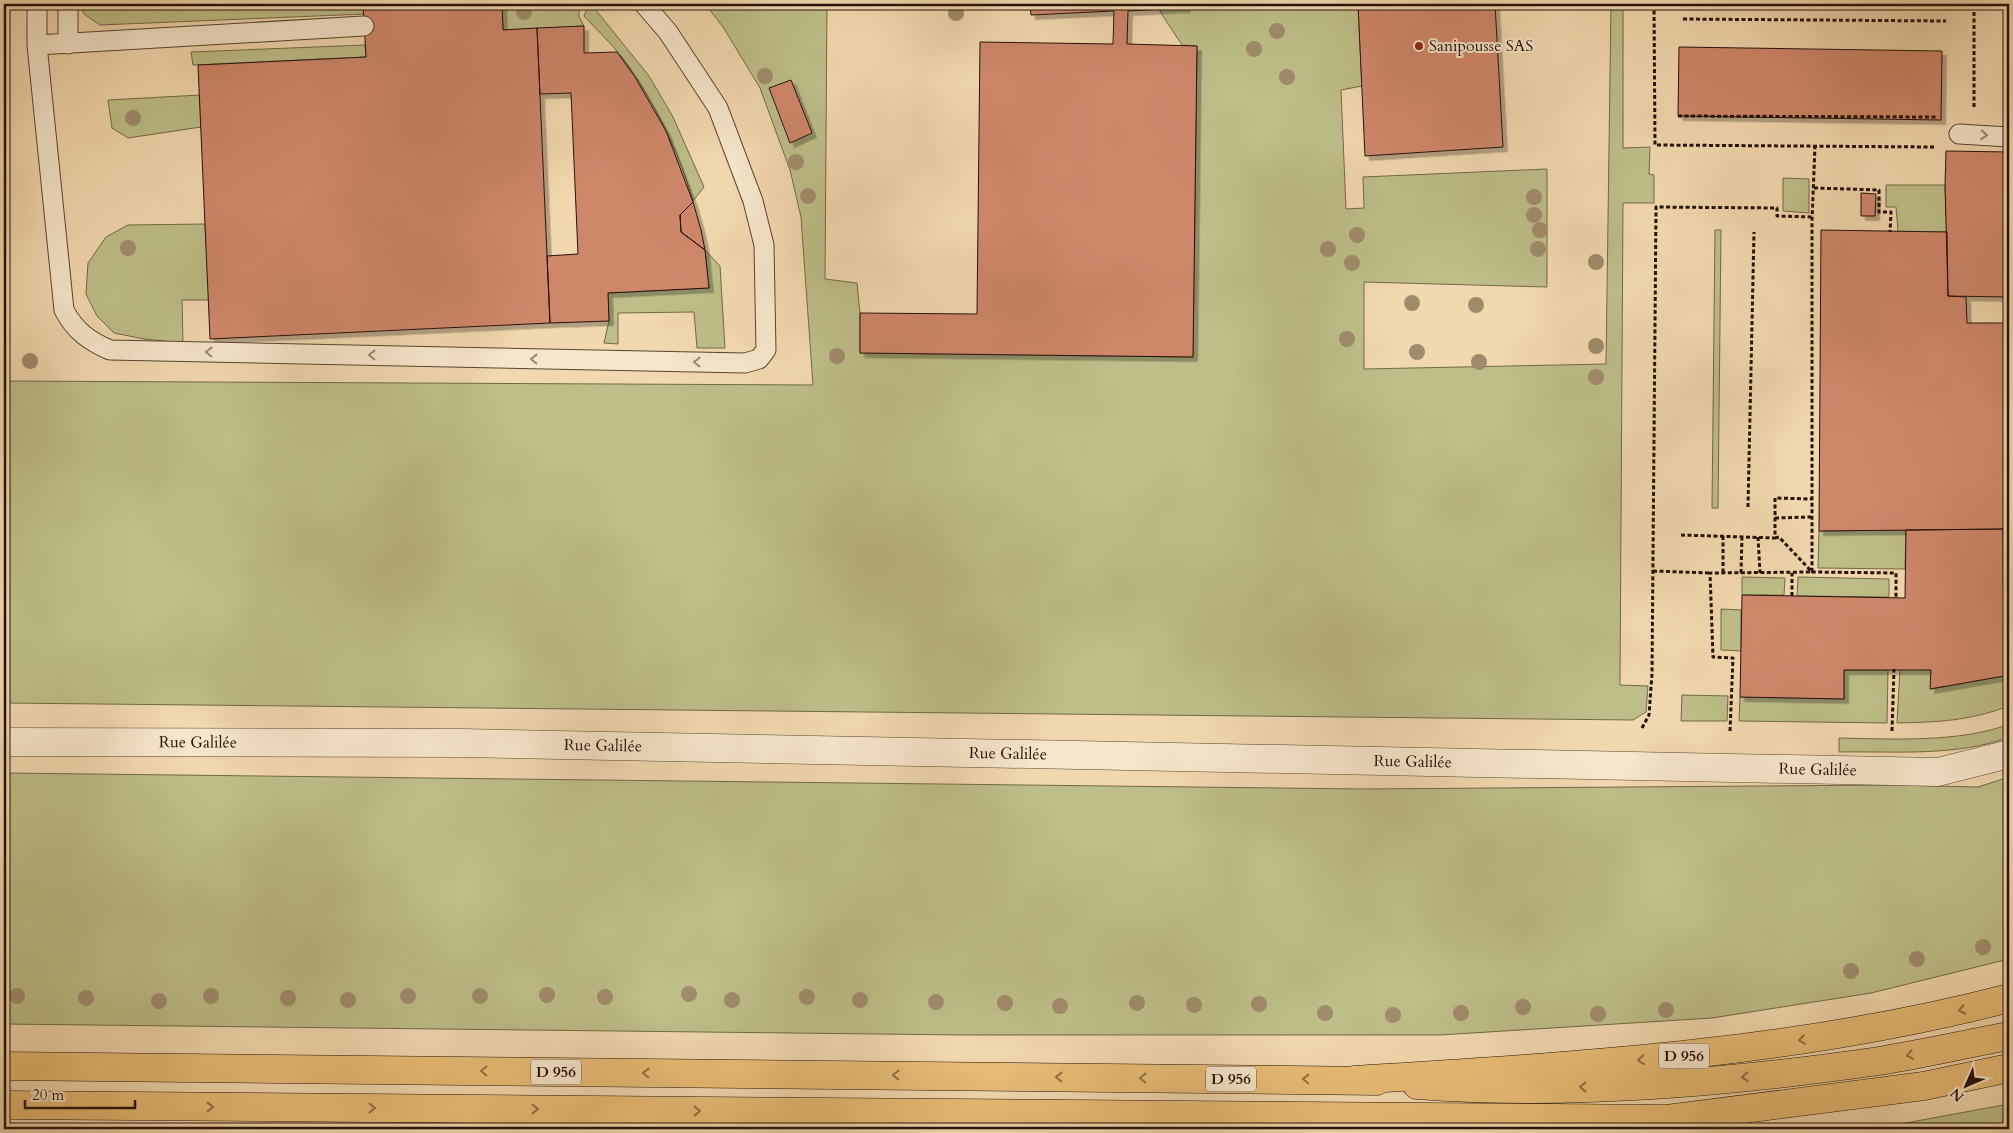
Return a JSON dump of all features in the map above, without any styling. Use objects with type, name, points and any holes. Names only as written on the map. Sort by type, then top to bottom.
[{"type":"main road","name":"D 956","points":[[1354,1080],[1546,1068],[1693,1055],[1840,1035],[2009,998]]},
{"type":"main road","name":"D 956","points":[[4,1066],[1354,1080],[1487,1090],[1624,1086],[1749,1077],[1880,1060],[2009,1036]]},
{"type":"main road","name":"D 956","points":[[4,1105],[1667,1119],[1924,1086],[2009,1068]]},
{"type":"street","name":"Rue Galilée","points":[[4,742],[463,743],[1938,772],[2009,754]]},
{"type":"lane","points":[[37,4],[38,46],[64,310],[72,324],[89,341],[110,350],[745,363],[759,359],[766,350],[764,244],[753,201],[718,108],[668,32],[644,4]]},
{"type":"lane","points":[[68,4],[68,44]]},
{"type":"lane","points":[[38,46],[364,26]]},
{"type":"lane","points":[[1967,134],[2009,137]]},
{"type":"path","points":[[1654,4],[1656,145],[1974,147],[1967,134],[1974,4]]},
{"type":"path","points":[[1683,19],[1946,21]]},
{"type":"path","points":[[1678,116],[1941,117]]},
{"type":"path","points":[[1812,572],[1812,217],[1815,146]]},
{"type":"path","points":[[1814,188],[1879,190],[1879,212],[1891,212],[1890,232]]},
{"type":"path","points":[[1642,728],[1649,715],[1656,207],[1777,208],[1777,216],[1812,217]]},
{"type":"path","points":[[1748,507],[1754,232]]},
{"type":"path","points":[[1775,538],[1775,498],[1812,499]]},
{"type":"path","points":[[1775,518],[1812,517]]},
{"type":"path","points":[[1681,535],[1779,538],[1812,572]]},
{"type":"path","points":[[1723,536],[1723,573]]},
{"type":"path","points":[[1741,573],[1742,536]]},
{"type":"path","points":[[1758,537],[1760,573]]},
{"type":"path","points":[[1652,571],[1710,573],[1896,573],[1896,598]]},
{"type":"path","points":[[1792,572],[1792,596]]},
{"type":"path","points":[[1710,573],[1713,657],[1733,658],[1730,731]]},
{"type":"path","points":[[1892,731],[1894,669]]},
{"type":"green space","points":[[80,4],[363,4],[364,14],[100,25],[84,14]]},
{"type":"green space","points":[[502,4],[579,4],[579,17],[584,26],[503,30]]},
{"type":"green space","points":[[589,4],[591,4],[649,76],[673,117],[704,187],[693,201],[680,162],[644,89],[621,56],[584,16]]},
{"type":"green space","points":[[705,4],[827,4],[825,279],[857,283],[860,313],[860,353],[1193,357],[1197,46],[1182,45],[1159,10],[1185,8],[1185,4],[1358,4],[1362,86],[1341,90],[1346,209],[1364,208],[1363,177],[1547,169],[1547,287],[1364,282],[1364,369],[1606,364],[1611,4],[1623,4],[1623,148],[1650,147],[1649,174],[1654,175],[1654,203],[1623,203],[1620,685],[1648,686],[1646,712],[1633,720],[4,703],[4,381],[813,385],[801,217],[790,170],[760,88],[723,27]]},
{"type":"green space","points":[[365,45],[366,57],[193,65],[191,52]]},
{"type":"green space","points":[[200,95],[201,127],[128,138],[112,128],[108,100]]},
{"type":"green space","points":[[1783,178],[1809,179],[1809,213],[1783,211]]},
{"type":"green space","points":[[1886,185],[1945,185],[1947,232],[1898,232],[1896,207],[1886,207]]},
{"type":"green space","points":[[205,224],[209,300],[182,300],[183,343],[144,339],[114,333],[97,316],[86,294],[88,263],[106,237],[128,225]]},
{"type":"green space","points":[[1715,230],[1721,230],[1718,508],[1712,508]]},
{"type":"green space","points":[[705,250],[720,266],[725,348],[697,348],[694,312],[618,313],[618,344],[604,343],[609,321],[608,293],[709,288]]},
{"type":"green space","points":[[2003,529],[2009,529],[2009,706],[1980,715],[1954,720],[1897,723],[1900,669],[1931,670],[1931,689],[2004,676]]},
{"type":"green space","points":[[1906,530],[1905,569],[1818,568],[1819,531]]},
{"type":"green space","points":[[1742,577],[1785,578],[1784,595],[1742,595]]},
{"type":"green space","points":[[1798,577],[1889,579],[1889,597],[1797,596]]},
{"type":"green space","points":[[1721,609],[1741,610],[1741,651],[1721,650]]},
{"type":"green space","points":[[1844,670],[1888,670],[1887,723],[1739,721],[1740,697],[1844,699]]},
{"type":"green space","points":[[1682,695],[1728,696],[1727,721],[1681,721]]},
{"type":"green space","points":[[2009,724],[2009,737],[1968,748],[1925,752],[1839,752],[1839,738],[1903,739],[1948,737],[1990,730]]},
{"type":"green space","points":[[4,773],[1363,789],[1894,785],[1978,787],[2009,777],[2009,959],[1871,993],[1712,1018],[1440,1035],[965,1035],[4,1024]]},
{"type":"green space","points":[[2009,1104],[2009,1129],[1873,1129]]},
{"type":"building","points":[[363,4],[502,4],[503,30],[537,28],[550,323],[210,339],[198,65],[366,57]]},
{"type":"building","points":[[1030,4],[1185,4],[1186,8],[1128,11],[1127,44],[1197,46],[1193,357],[860,353],[860,313],[977,314],[980,42],[1113,44],[1114,11],[1031,15]]},
{"type":"building","points":[[1358,4],[1495,4],[1503,147],[1365,156]]},
{"type":"building","points":[[584,26],[584,53],[617,52],[635,77],[666,131],[693,202],[680,215],[681,232],[705,250],[709,288],[608,293],[609,321],[550,323],[547,256],[578,254],[571,93],[540,94],[537,28]]},
{"type":"building","points":[[1679,47],[1942,51],[1941,120],[1678,116]]},
{"type":"building","points":[[791,80],[812,133],[790,143],[769,88]]},
{"type":"building","points":[[1946,151],[2009,152],[2009,297],[1948,296]]},
{"type":"building","points":[[1861,193],[1876,194],[1875,216],[1861,216]]},
{"type":"building","points":[[693,202],[705,250],[681,232],[680,215]]},
{"type":"building","points":[[1821,230],[1947,232],[1948,296],[1966,297],[1967,323],[2009,323],[2009,529],[1819,531]]},
{"type":"building","points":[[2003,529],[2004,676],[1930,689],[1931,670],[1844,670],[1844,699],[1740,697],[1742,595],[1905,598],[1906,530]]},
{"type":"place","name":"Sanipousse SAS","points":[[1419,46]]}]
